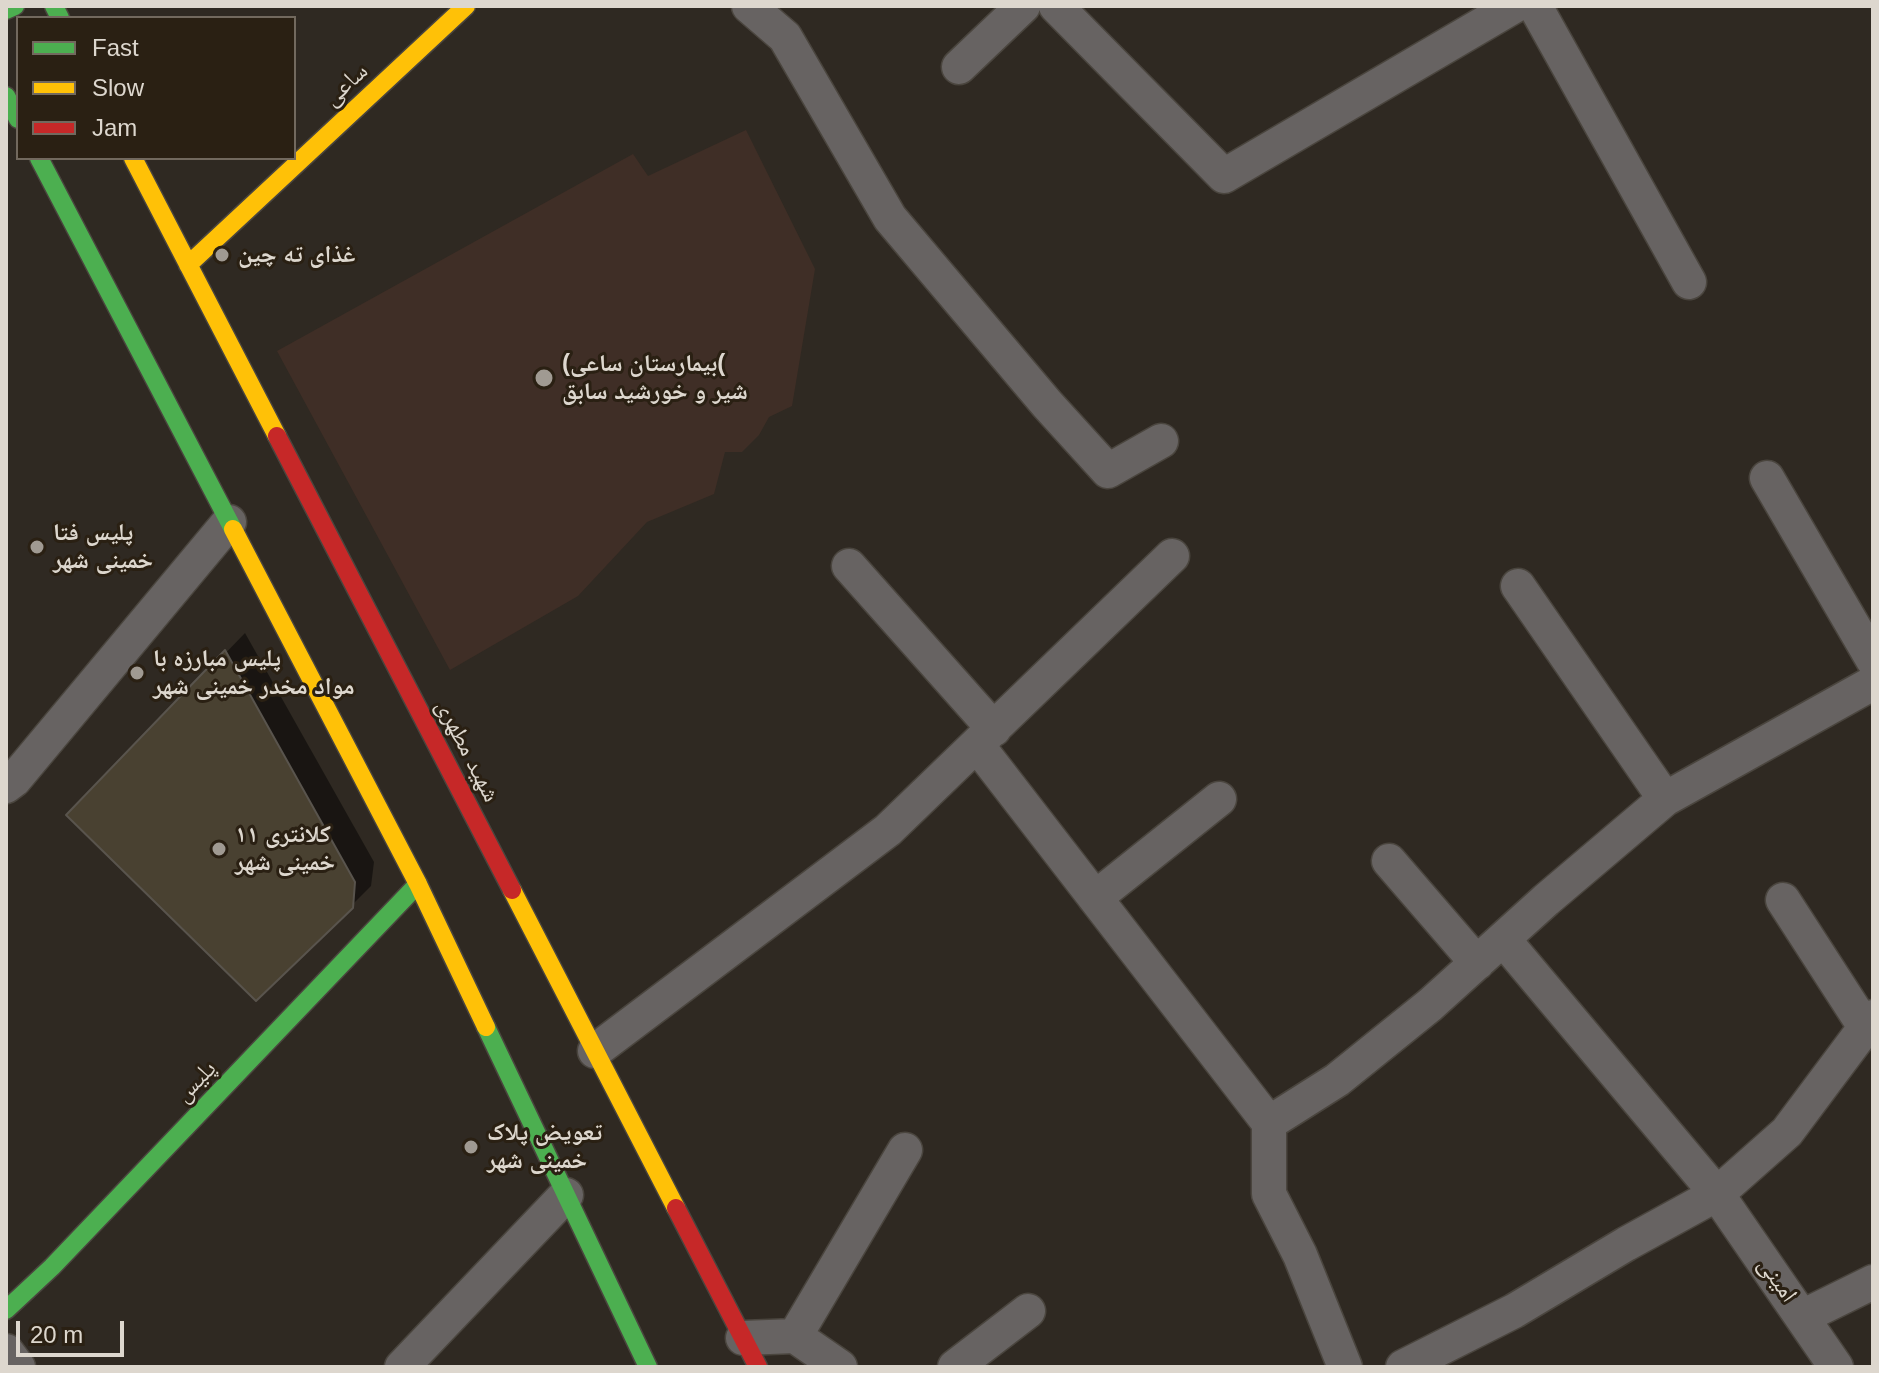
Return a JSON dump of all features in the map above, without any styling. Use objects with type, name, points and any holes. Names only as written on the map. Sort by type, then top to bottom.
[{"type":"main road","points":[[6,10],[15,6]]},
{"type":"main road","name":"ساعی","points":[[188,265],[466,6]]},
{"type":"main road","points":[[6,96],[16,115]]},
{"type":"main road","points":[[40,160],[418,884],[648,1367]]},
{"type":"main road","name":"شهید مطهری","points":[[134,160],[751,1352]]},
{"type":"main road","name":"پلیس","points":[[6,1310],[52,1267],[418,884]]},
{"type":"street","points":[[749,6],[785,37],[890,218],[1047,404],[1108,471],[1161,441]]},
{"type":"street","points":[[959,67],[1023,6]]},
{"type":"street","points":[[1056,6],[1224,176],[1514,6]]},
{"type":"street","points":[[1535,6],[1689,282]]},
{"type":"street","points":[[1767,478],[1873,660]]},
{"type":"street","points":[[6,786],[229,522]]},
{"type":"street","points":[[595,1051],[888,830],[1172,556]]},
{"type":"street","points":[[849,566],[986,737],[1095,898],[1269,1123],[1269,1194],[1300,1255],[1345,1367]]},
{"type":"street","points":[[1518,586],[1665,799]]},
{"type":"street","points":[[1269,1123],[1337,1080],[1430,1005],[1546,900],[1665,799],[1873,683]]},
{"type":"street","points":[[1095,898],[1219,799]]},
{"type":"street","points":[[1389,861],[1477,963]]},
{"type":"street","points":[[1403,1367],[1514,1311],[1717,1194],[1787,1132],[1869,1022],[1783,900]]},
{"type":"street","name":"امینی","points":[[1503,939],[1717,1194],[1836,1367]]},
{"type":"street","points":[[751,1352],[795,1336],[905,1150]]},
{"type":"street","points":[[402,1367],[566,1195]]},
{"type":"street","points":[[1802,1317],[1873,1282]]},
{"type":"street","points":[[955,1367],[1028,1311]]},
{"type":"street","points":[[795,1336],[840,1367]]},
{"type":"street","points":[[6,1351],[18,1367]]},
{"type":"shaded area","name":"(بیمارستان ساعی( شیر و خورشید سابق","points":[[746,130],[815,269],[792,406],[769,417],[759,435],[742,452],[725,452],[714,494],[647,522],[578,596],[450,670],[277,351],[633,154],[648,176]]},
{"type":"building","name":"کلانتری ۱۱ خمینی شهر","points":[[225,650],[355,882],[353,908],[256,1001],[66,815]]},
{"type":"traffic: fast","points":[[6,10],[15,6]]},
{"type":"traffic: fast","points":[[54,6],[59,16]]},
{"type":"traffic: fast","points":[[6,96],[16,115]]},
{"type":"traffic: fast","points":[[40,160],[233,529]]},
{"type":"traffic: fast","points":[[6,1310],[52,1267],[418,884]]},
{"type":"traffic: fast","points":[[486,1027],[648,1367]]},
{"type":"traffic: slow","points":[[188,265],[466,6]]},
{"type":"traffic: slow","points":[[134,160],[277,436]]},
{"type":"traffic: slow","points":[[233,529],[418,884],[486,1027]]},
{"type":"traffic: slow","points":[[512,890],[676,1208]]},
{"type":"traffic: jam","points":[[277,436],[512,890]]},
{"type":"traffic: jam","points":[[676,1208],[758,1367]]},
{"type":"place","name":"غذای ته چین","points":[[222,255]]},
{"type":"place","name":"(بیمارستان ساعی( شیر و خورشید سابق","points":[[544,378]]},
{"type":"place","name":"پلیس فتا خمینی شهر","points":[[37,547]]},
{"type":"place","name":"پلیس مبارزه با مواد مخدر خمینی شهر","points":[[137,673]]},
{"type":"place","name":"کلانتری ۱۱ خمینی شهر","points":[[219,849]]},
{"type":"place","name":"تعویض پلاک خمینی شهر","points":[[471,1147]]}]
